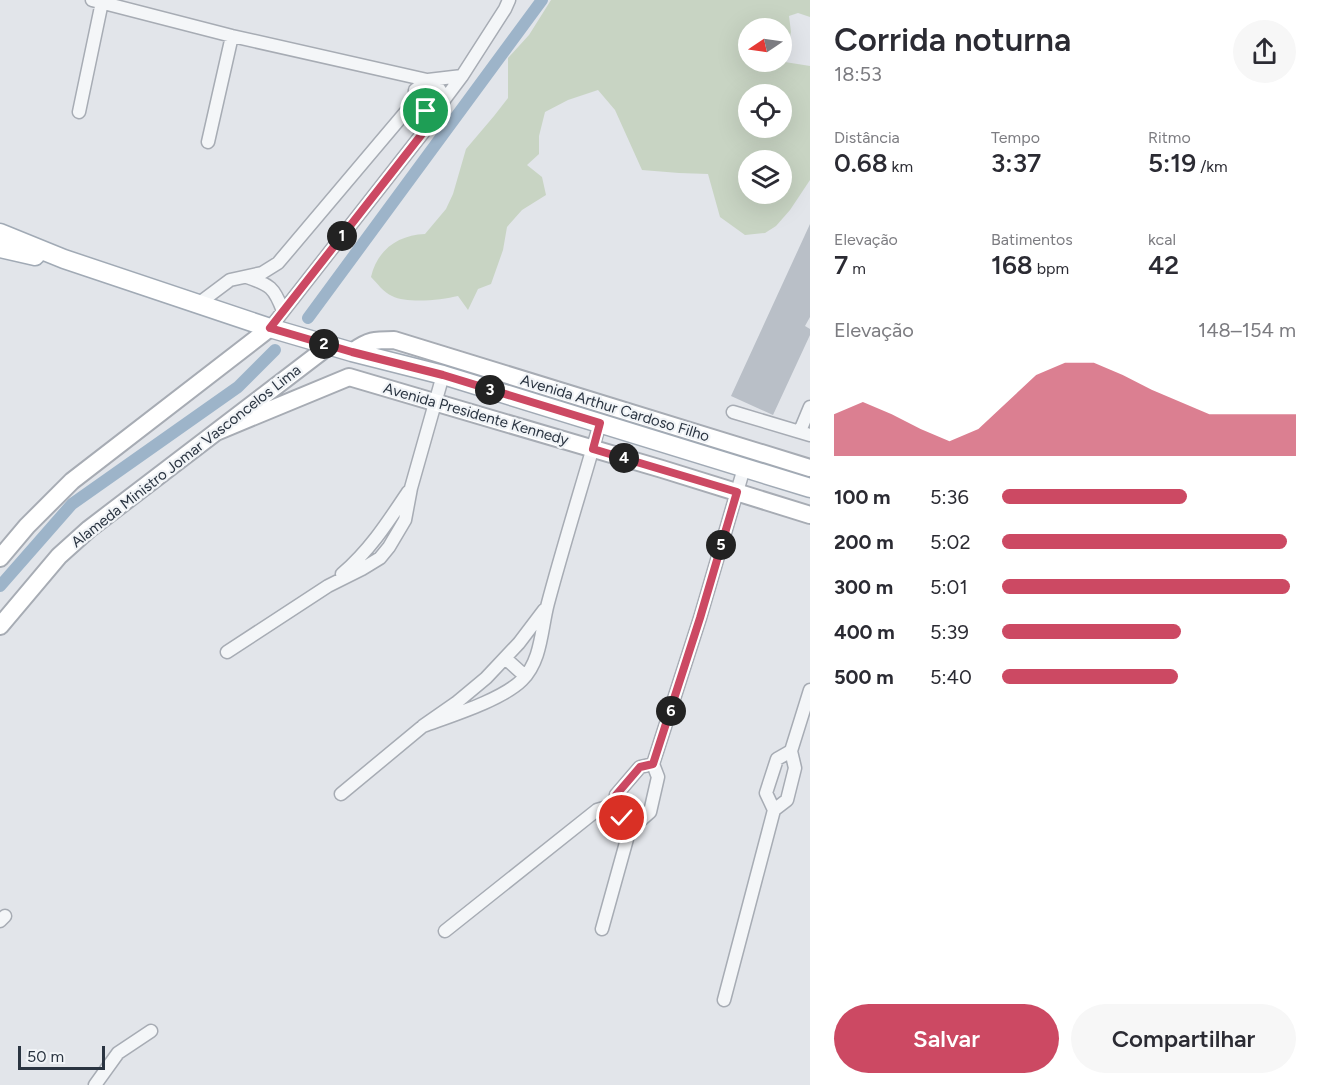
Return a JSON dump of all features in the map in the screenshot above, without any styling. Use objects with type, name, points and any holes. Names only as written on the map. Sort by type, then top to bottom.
[{"type":"main road","name":"Avenida Presidente Kennedy","points":[[0,233],[64,259],[270,328],[443,375],[810,488]]},
{"type":"main road","name":"Avenida Presidente Kennedy","points":[[0,248],[30,255],[64,259]]},
{"type":"main road","points":[[0,558],[27,526],[72,481],[270,328]]},
{"type":"main road","name":"Avenida Arthur Cardoso Filho","points":[[352,352],[365,343],[376,340],[394,340],[810,468]]},
{"type":"main road","name":"Alameda Ministro Jomar Vasconcelos Lima","points":[[0,626],[59,556],[89,529],[330,345]]},
{"type":"main road","name":"Avenida Presidente Kennedy","points":[[216,432],[350,377],[810,515]]},
{"type":"street","points":[[270,328],[442,107],[509,0]]},
{"type":"street","points":[[79,112],[97,1],[232,36],[428,80],[462,76]]},
{"type":"street","points":[[208,142],[232,36]]},
{"type":"street","points":[[401,74],[426,111],[442,107]]},
{"type":"street","points":[[198,304],[230,280],[262,273],[278,263],[428,80]]},
{"type":"street","points":[[428,80],[442,92],[442,107]]},
{"type":"street","points":[[246,276],[266,284],[277,294],[283,311]]},
{"type":"street","points":[[227,652],[327,586],[380,558],[389,547],[405,520],[411,488],[443,375]]},
{"type":"street","points":[[733,412],[805,433],[810,406]]},
{"type":"street","points":[[423,726],[504,693],[522,680],[531,668],[541,643],[547,606],[600,423]]},
{"type":"street","points":[[653,764],[640,767],[616,795],[614,805],[622,818],[632,821],[642,819],[650,812],[658,777],[653,764],[697,628],[744,468]]},
{"type":"street","points":[[341,794],[423,726],[486,678],[519,644],[547,606]]},
{"type":"street","points":[[505,658],[525,676]]},
{"type":"street","points":[[723,1000],[774,810],[787,800],[795,768],[791,751],[810,690]]},
{"type":"street","points":[[774,810],[766,793],[777,759],[791,751]]},
{"type":"street","points":[[445,931],[597,810],[614,805]]},
{"type":"street","points":[[602,929],[632,821]]},
{"type":"street","points":[[95,1085],[118,1053],[150,1031]]},
{"type":"green space","points":[[551,0],[810,0],[810,17],[798,13],[789,16],[789,18],[738,18],[738,72],[792,72],[792,63],[810,66],[810,180],[776,226],[765,233],[745,235],[720,217],[708,174],[642,170],[615,110],[598,90],[568,100],[545,112],[539,136],[539,154],[527,165],[542,177],[546,195],[522,210],[507,227],[503,250],[491,284],[478,289],[468,310],[458,296],[415,301],[389,295],[371,277],[378,259],[398,241],[406,237],[425,234],[446,209],[453,194],[466,149],[508,98],[508,58],[529,35]]},
{"type":"building","points":[[810,224],[810,317],[805,326],[810,329],[810,335],[773,415],[731,396]]},
{"type":"waterway","points":[[308,318],[542,0]]},
{"type":"waterway","points":[[0,586],[72,504],[238,387],[275,350]]},
{"type":"route","points":[[426,111],[440,111],[270,328],[443,375],[600,423],[593,449],[737,492],[674,703],[653,764],[640,767],[614,800],[616,810],[622,818]]}]
